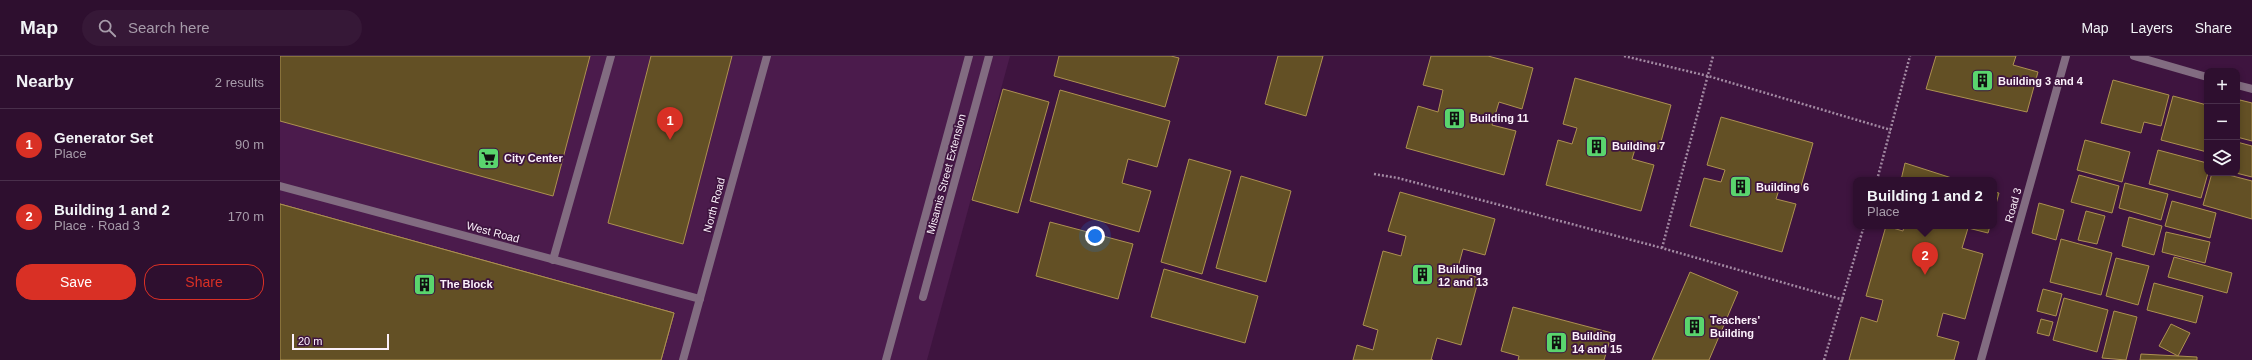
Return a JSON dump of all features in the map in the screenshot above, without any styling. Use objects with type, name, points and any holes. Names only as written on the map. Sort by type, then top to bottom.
[{"type":"street","points":[[553,260],[610,56]]},
{"type":"street","name":"North Road","points":[[683,360],[767,56]]},
{"type":"street","points":[[886,360],[969,56]]},
{"type":"street","name":"Misamis Street Extension","points":[[923,297],[989,56]]},
{"type":"street","name":"Road 3","points":[[1981,360],[2066,56]]},
{"type":"street","points":[[2134,56],[2204,75]]},
{"type":"street","points":[[2240,86],[2252,89]]},
{"type":"street","name":"West Road","points":[[280,186],[700,299]]},
{"type":"path","points":[[1624,56],[1708,76],[1891,130]]},
{"type":"path","points":[[1662,248],[1713,56]]},
{"type":"path","points":[[1878,177],[1910,56]]},
{"type":"path","points":[[1374,174],[1398,178],[1662,248],[1844,300]]},
{"type":"path","points":[[1824,360],[1844,300],[1863,229]]},
{"type":"shaded area","points":[[280,56],[1010,56],[927,360],[280,360]]},
{"type":"building","name":"City Center","points":[[280,56],[590,56],[553,196],[280,121]]},
{"type":"building","points":[[651,56],[732,56],[683,244],[608,223]]},
{"type":"building","points":[[1059,56],[1171,56],[1179,58],[1165,107],[1054,76]]},
{"type":"building","points":[[1278,56],[1323,56],[1306,116],[1265,104]]},
{"type":"building","name":"Building 11","points":[[1431,56],[1488,56],[1533,68],[1522,109],[1499,102],[1492,125],[1516,131],[1504,175],[1406,148],[1418,106],[1438,112],[1443,90],[1423,85]]},
{"type":"building","name":"Building 3 and 4","points":[[1936,56],[2016,56],[2013,65],[2038,72],[2027,112],[1926,89]]},
{"type":"building","name":"Building 7","points":[[1575,78],[1671,105],[1659,149],[1637,143],[1632,159],[1654,165],[1641,211],[1546,185],[1558,140],[1572,144],[1577,128],[1563,124]]},
{"type":"building","points":[[2113,80],[2169,95],[2161,126],[2144,122],[2141,133],[2101,123]]},
{"type":"building","points":[[1003,89],[1049,102],[1018,213],[972,200]]},
{"type":"building","points":[[1060,90],[1170,121],[1157,167],[1128,159],[1122,183],[1151,191],[1139,232],[1030,201]]},
{"type":"building","points":[[2173,96],[2204,104],[2204,151],[2161,140]]},
{"type":"building","points":[[2240,100],[2252,103],[2252,141],[2240,138]]},
{"type":"building","name":"Building 6","points":[[1721,117],[1813,143],[1800,190],[1781,184],[1776,199],[1796,204],[1782,252],[1690,226],[1704,178],[1721,182],[1725,170],[1707,165]]},
{"type":"building","points":[[2085,140],[2130,152],[2122,182],[2077,170]]},
{"type":"building","points":[[2240,143],[2252,146],[2252,177],[2240,174]]},
{"type":"building","points":[[2158,150],[2204,162],[2204,176],[2207,176],[2201,198],[2149,184]]},
{"type":"building","points":[[1189,159],[1231,171],[1202,274],[1161,262]]},
{"type":"building","points":[[1905,163],[1949,177],[1902,177]]},
{"type":"building","points":[[2079,175],[2119,186],[2112,213],[2071,202]]},
{"type":"building","points":[[1241,176],[1291,191],[1266,282],[1216,268]]},
{"type":"building","points":[[2211,176],[2233,176],[2252,181],[2252,219],[2203,205]]},
{"type":"building","points":[[2125,183],[2168,194],[2161,220],[2119,208]]},
{"type":"building","name":"Building 12 and 13","points":[[1400,192],[1495,219],[1485,255],[1463,249],[1457,271],[1479,278],[1461,345],[1437,338],[1431,360],[1353,360],[1357,345],[1373,350],[1378,330],[1363,325],[1383,251],[1401,256],[1406,236],[1388,231]]},
{"type":"building","points":[[2172,201],[2216,213],[2210,238],[2165,226]]},
{"type":"building","points":[[2039,203],[2064,210],[2056,240],[2032,233]]},
{"type":"building","name":"The Block","points":[[280,204],[674,313],[661,360],[280,360]]},
{"type":"building","name":"The Block","points":[[280,204],[674,313],[661,360],[280,360]]},
{"type":"building","points":[[2086,211],[2105,216],[2097,244],[2078,240]]},
{"type":"building","points":[[2129,217],[2162,226],[2154,255],[2122,246]]},
{"type":"building","points":[[1050,222],[1133,244],[1118,299],[1036,276]]},
{"type":"building","points":[[1885,229],[1896,229],[1903,231],[1903,229],[1968,229],[1962,248],[1983,254],[1965,319],[1943,313],[1937,336],[1959,342],[1954,360],[1849,360],[1861,317],[1877,322],[1883,300],[1866,296]]},
{"type":"building","points":[[1972,229],[1989,229],[1988,233]]},
{"type":"building","points":[[2166,232],[2210,242],[2205,263],[2162,252]]},
{"type":"building","points":[[2061,239],[2112,253],[2101,295],[2050,282]]},
{"type":"building","points":[[2174,257],[2232,273],[2227,293],[2168,277]]},
{"type":"building","points":[[2116,258],[2149,266],[2138,305],[2106,296]]},
{"type":"building","points":[[1164,269],[1258,296],[1245,343],[1151,317]]},
{"type":"building","name":"Teachers' Building","points":[[1690,272],[1738,292],[1709,360],[1652,360]]},
{"type":"building","points":[[2154,283],[2203,296],[2196,323],[2147,310]]},
{"type":"building","points":[[2043,289],[2062,294],[2056,316],[2037,311]]},
{"type":"building","points":[[2064,298],[2108,310],[2097,352],[2053,340]]},
{"type":"building","name":"Building 14 and 15","points":[[1513,307],[1612,333],[1604,360],[1518,360],[1519,356],[1501,351]]},
{"type":"building","points":[[2114,311],[2137,317],[2126,360],[2102,358]]},
{"type":"building","points":[[2041,319],[2053,322],[2049,336],[2037,333]]},
{"type":"building","points":[[2171,324],[2190,333],[2178,356],[2159,346]]},
{"type":"building","points":[[2141,354],[2197,357],[2197,360],[2140,360]]},
{"type":"place","name":"Building 3 and 4","points":[[1982,81]]},
{"type":"place","name":"Building 11","points":[[1454,118]]},
{"type":"place","name":"Generator Set","points":[[670,140]]},
{"type":"place","name":"Building 7","points":[[1596,146]]},
{"type":"place","name":"City Center","points":[[489,158]]},
{"type":"place","name":"Building 6","points":[[1741,187]]},
{"type":"place","name":"Building 12 and 13","points":[[1422,275]]},
{"type":"place","name":"Building 1 and 2","points":[[1925,275]]},
{"type":"place","name":"The Block","points":[[425,284]]},
{"type":"place","name":"Teachers' Building","points":[[1695,326]]},
{"type":"place","name":"Building 14 and 15","points":[[1557,342]]}]
